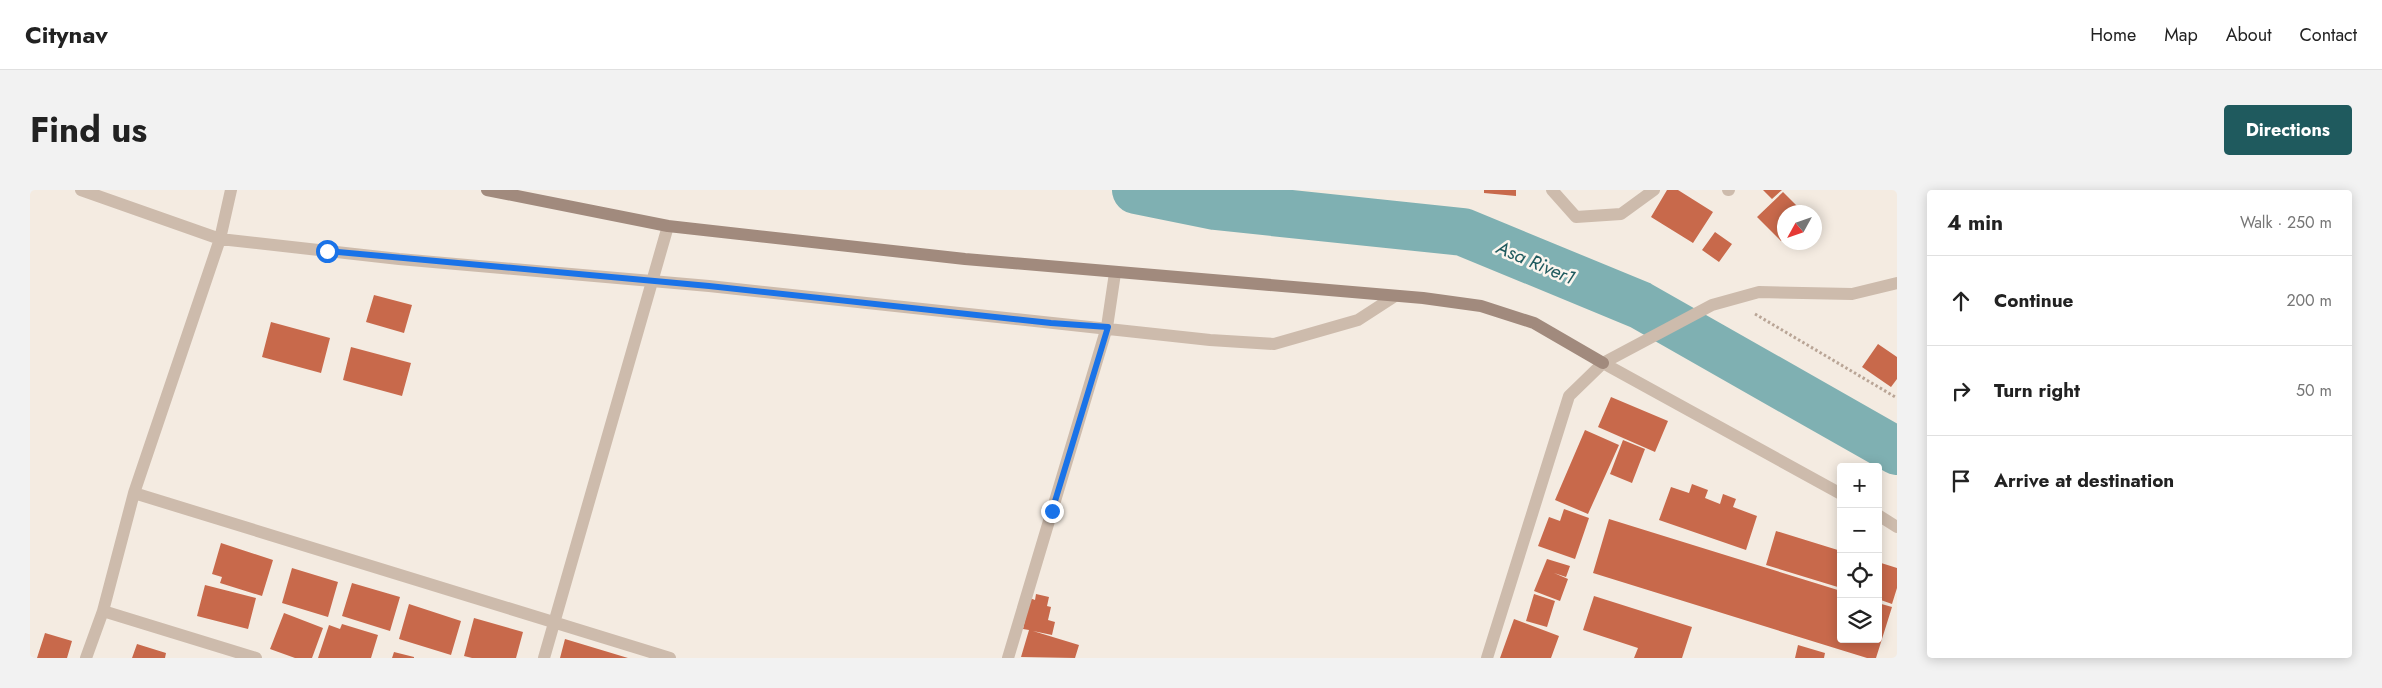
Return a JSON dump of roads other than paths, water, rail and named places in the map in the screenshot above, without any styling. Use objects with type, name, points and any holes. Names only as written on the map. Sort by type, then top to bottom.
[{"type":"street","points":[[81,190],[220,239],[399,259],[651,281],[1108,327],[1210,340],[1274,344],[1358,320],[1395,296]]},
{"type":"street","points":[[86,658],[103,611],[134,493],[220,239],[231,190]]},
{"type":"street","points":[[487,190],[668,226],[965,259],[1395,296],[1481,306],[1534,323],[1837,492]]},
{"type":"street","points":[[1552,190],[1576,217],[1621,214],[1654,190]]},
{"type":"street","points":[[544,658],[668,226]]},
{"type":"street","points":[[1008,658],[1108,327],[1115,273]]},
{"type":"street","points":[[1487,658],[1569,396],[1603,363],[1712,305],[1759,292],[1852,294],[1897,283]]},
{"type":"street","points":[[134,493],[670,658]]},
{"type":"street","points":[[1882,518],[1897,527]]},
{"type":"street","points":[[103,611],[256,658]]},
{"type":"waterway","name":"Asa River1","points":[[1136,190],[1215,206],[1463,232],[1640,305],[1897,451]]}]
